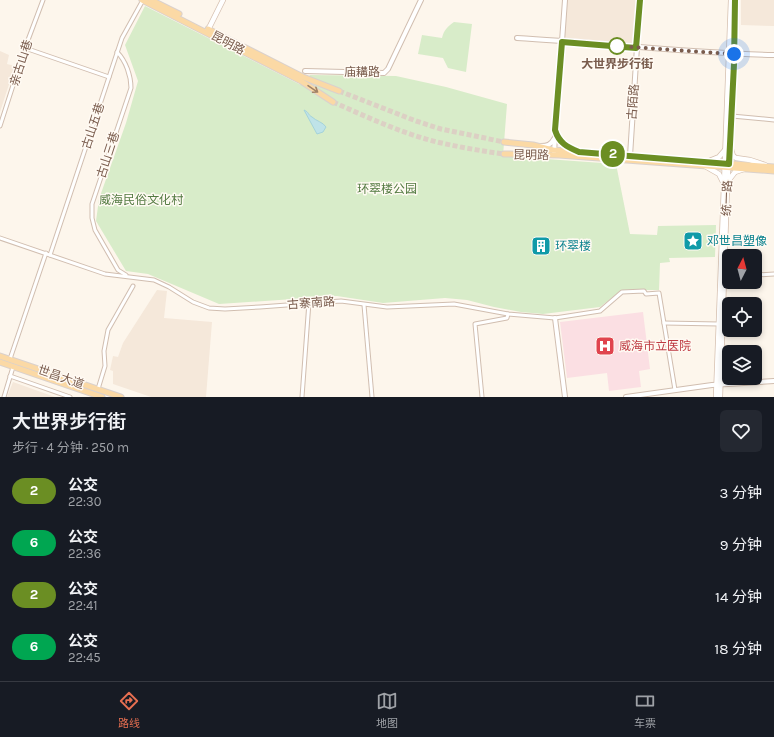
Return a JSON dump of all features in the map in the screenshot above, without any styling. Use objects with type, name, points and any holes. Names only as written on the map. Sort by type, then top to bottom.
[{"type":"main road","name":"昆明路","points":[[143,0],[208,30],[301,81],[333,102]]},
{"type":"main road","name":"昆明路","points":[[150,0],[303,77],[339,91]]},
{"type":"main road","points":[[208,30],[223,0]]},
{"type":"main road","name":"统一路","points":[[716,397],[721,324],[726,182],[732,116],[731,0]]},
{"type":"main road","name":"统一路","points":[[727,165],[726,148],[735,0]]},
{"type":"main road","name":"昆明路","points":[[504,142],[534,145],[553,150],[706,164]]},
{"type":"main road","points":[[730,144],[732,152],[736,158],[771,166]]},
{"type":"main road","points":[[531,155],[530,150],[534,145]]},
{"type":"main road","points":[[726,148],[720,157],[706,164],[719,174],[726,182],[735,172],[746,168]]},
{"type":"main road","name":"昆明路","points":[[504,154],[559,155],[706,164],[771,166]]},
{"type":"main road","name":"昆明路","points":[[727,165],[774,171]]},
{"type":"main road","name":"世昌大道","points":[[0,356],[121,397]]},
{"type":"main road","name":"世昌大道","points":[[0,362],[102,397]]},
{"type":"main road","name":"统一路","points":[[718,384],[720,397]]},
{"type":"street","name":"亲古山巷","points":[[0,126],[25,48],[43,0]]},
{"type":"street","name":"古山五巷","points":[[50,255],[122,38],[143,0]]},
{"type":"street","name":"庙耩路","points":[[305,71],[384,73],[388,69],[421,0]]},
{"type":"street","points":[[559,155],[554,153],[553,150],[565,0]]},
{"type":"street","name":"古陌路","points":[[630,156],[640,0]]},
{"type":"street","points":[[517,38],[636,48],[774,55]]},
{"type":"street","points":[[25,48],[109,77]]},
{"type":"street","name":"古山三巷","points":[[118,52],[123,58],[131,80],[132,88],[92,204],[92,218],[97,234],[118,270],[126,276]]},
{"type":"street","points":[[732,116],[774,120]]},
{"type":"street","points":[[555,130],[559,140],[571,149],[579,152]]},
{"type":"street","points":[[534,145],[548,145],[552,143],[554,139]]},
{"type":"street","name":"古寨南路","points":[[0,238],[105,274],[154,280],[193,302],[209,308],[225,309],[309,302],[341,301],[387,307],[454,304],[508,314],[555,318],[600,311],[622,292],[644,291],[646,294],[659,293],[664,323]]},
{"type":"street","points":[[10,359],[46,253]]},
{"type":"street","points":[[762,275],[774,274]]},
{"type":"street","points":[[98,389],[105,366],[104,351],[108,330],[133,286]]},
{"type":"street","points":[[302,397],[309,302]]},
{"type":"street","points":[[364,305],[372,397]]},
{"type":"street","points":[[482,397],[475,324],[508,318],[508,314]]},
{"type":"street","points":[[555,318],[565,397]]},
{"type":"street","points":[[675,390],[664,323],[721,324]]},
{"type":"street","points":[[4,397],[14,367]]},
{"type":"street","points":[[10,376],[70,397]]},
{"type":"street","points":[[626,397],[718,384],[774,381]]},
{"type":"shaded area","points":[[567,0],[637,0],[633,45],[564,39]]},
{"type":"shaded area","points":[[741,0],[774,0],[774,26],[741,25]]},
{"type":"shaded area","points":[[0,51],[9,55],[7,64],[15,66],[0,112]]},
{"type":"shaded area","points":[[157,290],[167,291],[164,318],[212,322],[206,397],[151,397],[113,384],[113,371],[110,370],[113,356],[118,357],[123,343]]},
{"type":"shaded area","name":"威海市立医院","points":[[643,312],[650,369],[639,371],[641,387],[609,391],[607,373],[567,378],[560,322]]},
{"type":"shaded area","points":[[13,382],[55,397],[7,397]]},
{"type":"green space","name":"环翠楼公园","points":[[145,6],[301,85],[310,75],[396,76],[446,87],[507,104],[503,156],[616,164],[630,234],[657,235],[658,226],[716,225],[715,257],[669,258],[670,262],[660,263],[659,290],[622,290],[600,307],[543,314],[521,312],[467,300],[445,298],[383,303],[337,296],[219,304],[148,274],[126,271],[96,221],[99,199],[126,123],[138,81],[125,45]]},
{"type":"green space","points":[[454,22],[472,24],[466,72],[448,68],[443,58],[418,54],[422,35],[442,38],[449,25]]},
{"type":"water","points":[[304,110],[325,125],[326,127],[323,132],[317,134]]},
{"type":"tunnel","points":[[339,91],[416,121],[441,129],[504,142]]},
{"type":"tunnel","points":[[333,102],[410,134],[437,142],[504,154]]},
{"type":"bus line","name":"2","points":[[640,0],[636,48],[562,42],[555,130],[559,140],[571,149],[579,152],[729,164],[734,64],[735,0]]},
{"type":"place","name":"大世界步行街","points":[[617,46]]},
{"type":"place","name":"邓世昌塑像","points":[[693,241]]},
{"type":"place","name":"环翠楼","points":[[541,246]]},
{"type":"place","name":"威海市立医院","points":[[605,346]]},
{"type":"route","points":[[617,46],[734,54]]},
{"type":"park label","name":"威海民俗文化村","points":[[141,200]]}]
